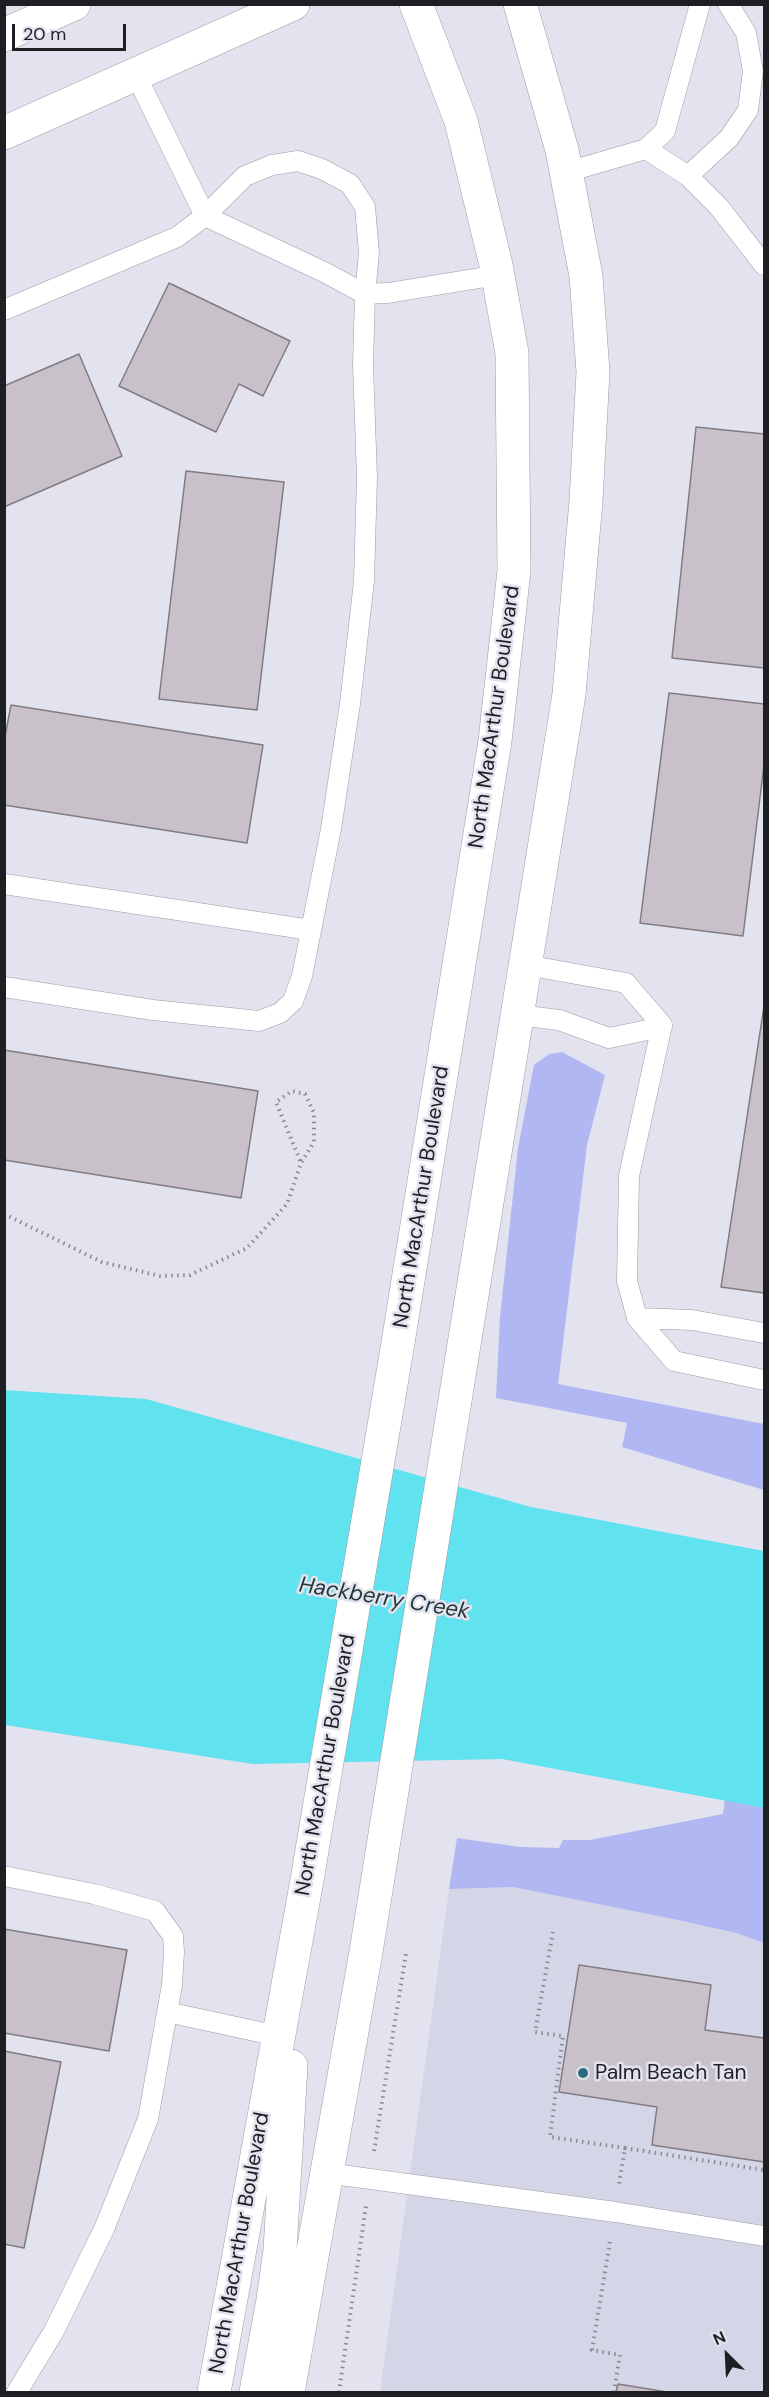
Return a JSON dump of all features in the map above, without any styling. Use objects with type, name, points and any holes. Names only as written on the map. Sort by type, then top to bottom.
[{"type":"main road","points":[[4,35],[74,4]]},
{"type":"main road","points":[[4,133],[293,4]]},
{"type":"main road","name":"North MacArthur Boulevard","points":[[214,2392],[307,1880],[397,1349],[495,741],[514,572],[512,353],[498,275],[461,121],[416,4]]},
{"type":"main road","points":[[288,2392],[376,1891],[569,694],[586,501],[592,384],[586,276],[562,150],[520,4]]},
{"type":"main road","points":[[256,2392],[280,2250],[292,2052],[278,2036]]},
{"type":"main road","points":[[202,2392],[224,2330]]},
{"type":"lane","points":[[567,172],[645,149],[665,131],[700,4]]},
{"type":"lane","points":[[688,176],[729,138],[748,110],[753,71],[746,33],[728,4]]},
{"type":"lane","points":[[136,75],[206,216],[365,294],[388,293],[498,275]]},
{"type":"lane","points":[[645,149],[688,176],[719,207],[765,264]]},
{"type":"lane","points":[[4,310],[177,237],[206,216],[246,176],[272,165],[298,161],[322,169],[350,184],[365,207],[369,253],[365,294],[363,365],[366,477],[364,581],[345,738],[331,829],[302,976],[293,1001],[280,1013],[260,1022],[153,1010],[4,987]]},
{"type":"lane","points":[[4,884],[311,930]]},
{"type":"lane","points":[[526,965],[626,983],[662,1027]]},
{"type":"lane","points":[[518,1015],[559,1020],[609,1038],[662,1027]]},
{"type":"lane","points":[[662,1027],[629,1176],[627,1281],[637,1318],[674,1360],[765,1380]]},
{"type":"lane","points":[[637,1318],[692,1320],[765,1333]]},
{"type":"lane","points":[[4,1876],[94,1894],[156,1911],[173,1936],[174,1952],[172,1985],[148,2119],[104,2229],[54,2331],[17,2392]]},
{"type":"lane","points":[[167,2012],[278,2036]]},
{"type":"lane","points":[[326,2174],[615,2212],[765,2236]]},
{"type":"path","points":[[4,1214],[102,1262],[160,1276],[190,1275],[247,1248],[288,1204],[301,1163],[314,1142],[314,1113],[305,1094],[292,1091],[276,1102],[301,1163]]},
{"type":"path","points":[[553,1932],[535,2032],[563,2036],[550,2137],[765,2170]]},
{"type":"path","points":[[614,2392],[620,2355],[592,2350],[625,2148]]},
{"type":"shaded area","points":[[562,1052],[605,1075],[587,1145],[558,1384],[764,1424],[764,1490],[622,1447],[627,1423],[496,1398],[500,1317],[518,1148],[534,1065],[549,1054]]},
{"type":"shaded area","points":[[725,1800],[764,1808],[764,1943],[736,1933],[513,1887],[449,1889],[457,1838],[520,1847],[559,1848],[563,1840],[590,1840],[723,1814]]},
{"type":"shaded area","points":[[513,1887],[736,1933],[764,1943],[764,2392],[380,2392],[449,1889]]},
{"type":"water","name":"Hackberry Creek","points":[[4,1390],[146,1399],[531,1507],[764,1551],[764,1808],[502,1759],[253,1764],[5,1725]]},
{"type":"building","points":[[169,283],[290,341],[263,396],[239,384],[216,432],[119,386]]},
{"type":"building","points":[[79,354],[122,456],[4,507],[4,386]]},
{"type":"building","points":[[696,427],[764,434],[764,668],[672,658]]},
{"type":"building","points":[[186,471],[284,482],[257,710],[159,699]]},
{"type":"building","points":[[669,693],[764,704],[764,765],[743,936],[640,923]]},
{"type":"building","points":[[11,705],[263,745],[247,843],[4,805],[4,742]]},
{"type":"building","points":[[764,1006],[764,1293],[721,1287]]},
{"type":"building","points":[[4,1050],[258,1091],[241,1198],[4,1160]]},
{"type":"building","points":[[4,1929],[127,1950],[109,2051],[4,2033]]},
{"type":"building","points":[[579,1965],[711,1985],[705,2030],[764,2038],[764,2162],[652,2145],[657,2107],[559,2092]]},
{"type":"building","points":[[4,2051],[61,2062],[24,2248],[4,2244]]},
{"type":"building","points":[[618,2384],[667,2392],[616,2392]]},
{"type":"place","name":"Palm Beach Tan","points":[[583,2073]]}]
